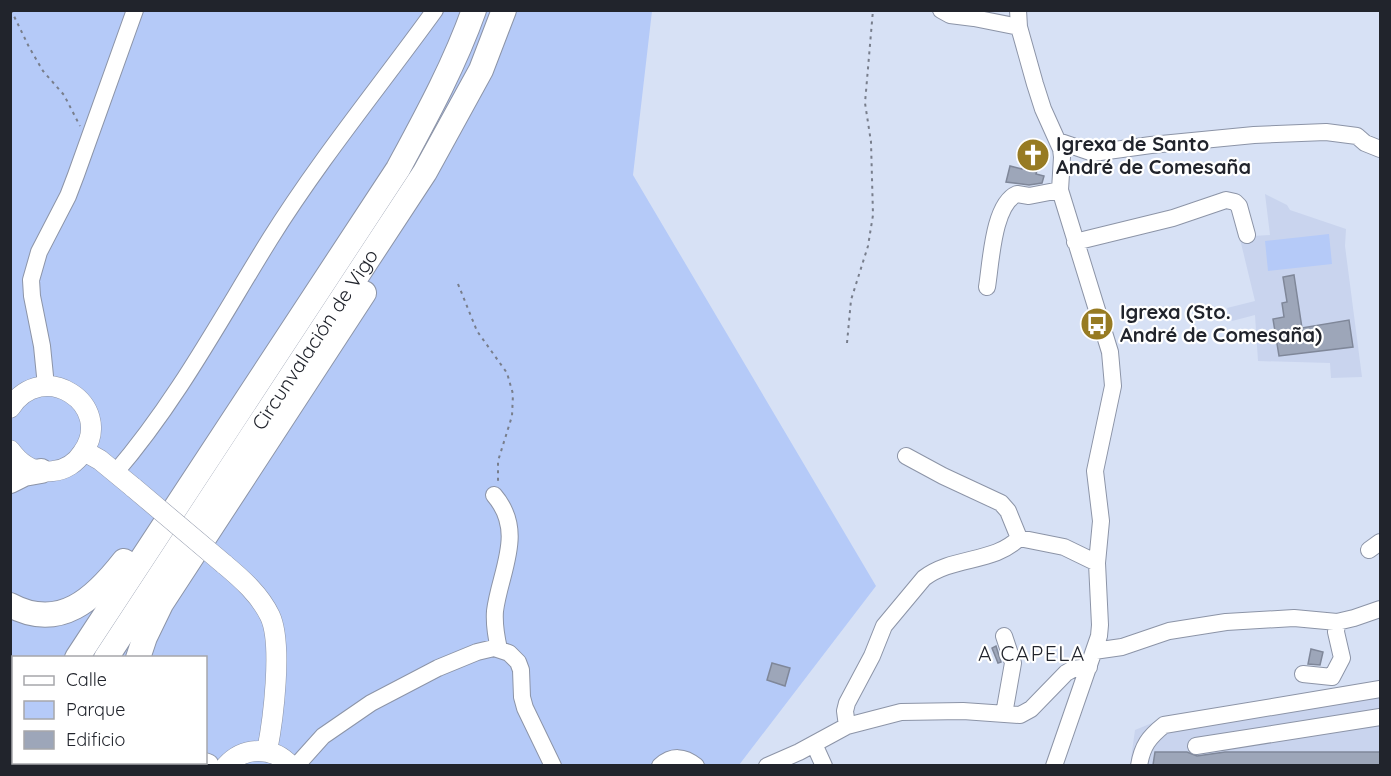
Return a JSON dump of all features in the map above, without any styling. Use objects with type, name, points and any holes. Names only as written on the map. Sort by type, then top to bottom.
[{"type":"highway","name":"Circunvalación de Vigo","points":[[78,656],[398,169],[436,98],[464,39],[474,10]]},
{"type":"highway","name":"Circunvalación de Vigo","points":[[107,656],[425,172],[481,70],[504,10]]},
{"type":"highway","points":[[138,656],[144,637],[161,604],[343,328],[414,213],[469,110],[481,70]]},
{"type":"highway","points":[[10,605],[33,614],[57,614],[83,603],[100,590],[123,562],[214,430],[243,404]]},
{"type":"highway","points":[[10,481],[24,474],[41,471]]},
{"type":"main road","points":[[10,450],[24,465],[41,471],[61,470],[78,459],[84,451],[91,427],[87,410],[77,397],[54,386],[31,389],[13,400]]},
{"type":"main road","points":[[84,451],[100,460],[134,488],[245,582],[260,599],[271,618],[275,636],[276,669],[267,751]]},
{"type":"main road","points":[[226,765],[242,753],[254,750],[277,754],[291,765]]},
{"type":"street","points":[[46,386],[42,346],[32,296],[33,271],[39,252],[68,196],[135,10]]},
{"type":"street","points":[[115,473],[162,412],[218,328],[271,238],[310,180],[435,10]]},
{"type":"street","points":[[941,10],[950,15],[974,14],[1018,19],[1043,110],[1058,141],[1062,158],[1060,190],[1107,339],[1113,374],[1111,400],[1095,471],[1101,521],[1097,563],[1100,625],[1092,659],[1054,765]]},
{"type":"street","points":[[1058,141],[1093,153],[1254,135],[1326,132],[1352,135],[1380,149]]},
{"type":"street","points":[[987,287],[998,221],[1007,201],[1017,194],[1029,196],[1060,190]]},
{"type":"street","points":[[1075,242],[1173,218],[1226,200],[1235,202],[1239,206],[1247,236]]},
{"type":"street","points":[[906,456],[1001,503],[1008,511],[1019,538]]},
{"type":"street","points":[[494,495],[503,507],[511,534],[511,545],[495,612],[498,649]]},
{"type":"street","points":[[1019,538],[1064,547],[1097,563]]},
{"type":"street","points":[[847,726],[845,711],[847,703],[872,656],[884,626],[924,578],[945,566],[962,560],[981,558],[1009,548],[1019,538]]},
{"type":"street","points":[[767,765],[847,726],[901,712],[963,711],[1016,715],[1026,712],[1073,669],[1122,647],[1169,631],[1226,622],[1294,618],[1337,622],[1380,609]]},
{"type":"street","points":[[1303,674],[1332,677],[1342,658],[1336,632],[1337,622]]},
{"type":"street","points":[[1004,636],[1013,663],[1004,714]]},
{"type":"street","points":[[297,765],[323,736],[371,703],[438,668],[484,650],[498,649],[509,653],[518,662],[525,708],[553,765]]},
{"type":"street","points":[[1139,765],[1150,736],[1164,725],[1380,689]]},
{"type":"street","points":[[1196,746],[1380,717]]},
{"type":"street","points":[[814,744],[824,765]]},
{"type":"street","points":[[660,765],[670,758],[681,757],[696,765]]},
{"type":"path","points":[[11,10],[28,46],[43,70],[64,95],[89,139]]},
{"type":"path","points":[[848,343],[851,300],[868,246],[873,215],[871,142],[865,103],[873,10]]},
{"type":"path","points":[[458,285],[477,331],[507,373],[513,394],[512,416],[498,461],[498,485],[494,495]]},
{"type":"shaded area","points":[[1265,194],[1287,205],[1290,210],[1346,229],[1345,246],[1362,377],[1331,378],[1330,363],[1258,361],[1255,315],[1232,321],[1227,308],[1255,301],[1240,239],[1270,235]]},
{"type":"shaded area","points":[[1380,682],[1380,765],[1130,766],[1135,730],[1169,716]]},
{"type":"green space","points":[[10,11],[652,11],[633,175],[876,586],[739,765],[11,765]]},
{"type":"green space","points":[[1329,234],[1332,264],[1268,271],[1265,241]]},
{"type":"building","name":"Igrexa de Santo André de Comesaña","points":[[1030,140],[1044,144],[1036,174],[1044,176],[1042,183],[1029,185],[1006,182],[1010,166],[1022,169]]},
{"type":"building","points":[[1294,275],[1302,328],[1349,320],[1353,347],[1279,356],[1273,319],[1284,317],[1282,303],[1287,302],[1283,277]]},
{"type":"building","points":[[996,646],[1001,662],[998,663],[992,648]]},
{"type":"building","points":[[1311,649],[1323,652],[1320,665],[1308,664]]},
{"type":"building","points":[[772,663],[790,668],[785,686],[767,680]]},
{"type":"building","points":[[1155,752],[1187,752],[1197,756],[1225,752],[1380,752],[1380,765],[1153,765]]},
{"type":"place","name":"Igrexa de Santo André de Comesaña","points":[[1033,155]]},
{"type":"place","name":"Igrexa (Sto. André de Comesaña)","points":[[1097,324]]},
{"type":"district","name":"A CAPELA","points":[[1032,654]]}]
